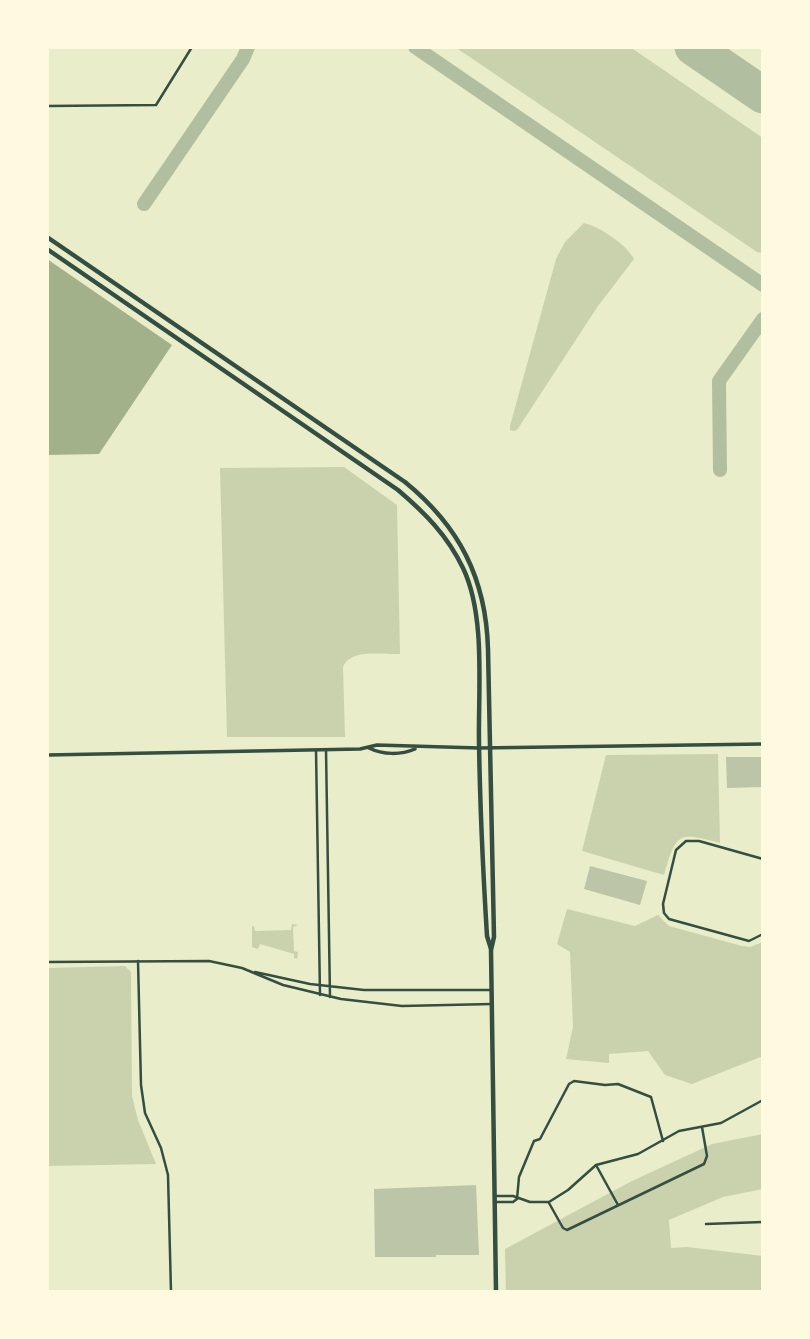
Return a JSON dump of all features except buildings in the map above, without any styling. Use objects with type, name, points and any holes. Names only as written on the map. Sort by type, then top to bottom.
[{"type":"main road","points":[[47,237],[385,468],[429,502],[451,529],[472,566],[485,609],[491,748],[496,1292]]},
{"type":"main road","points":[[47,249],[379,478],[420,509],[443,533],[464,570],[477,627],[486,936],[491,950]]},
{"type":"main road","points":[[379,478],[385,468]]},
{"type":"street","points":[[47,106],[156,105],[192,47]]},
{"type":"street","points":[[47,755],[369,748],[379,753],[408,752],[417,748],[763,744]]},
{"type":"street","points":[[316,750],[320,995]]},
{"type":"street","points":[[326,750],[330,997]]},
{"type":"street","points":[[763,859],[699,841],[686,841],[676,850],[663,904],[669,919],[749,941],[763,934]]},
{"type":"street","points":[[138,961],[141,1086],[145,1113],[161,1148],[168,1175],[171,1292]]},
{"type":"street","points":[[47,962],[209,961],[329,987],[401,992],[492,990]]},
{"type":"street","points":[[249,971],[283,985],[330,997],[393,1005],[492,1004]]},
{"type":"street","points":[[517,1199],[519,1177],[534,1141],[540,1139],[569,1084],[574,1081],[618,1084],[650,1097],[663,1141]]},
{"type":"street","points":[[495,1199],[549,1202],[568,1190],[596,1165],[638,1154],[679,1131],[722,1123],[763,1100]]},
{"type":"street","points":[[549,1202],[563,1228],[567,1230],[704,1164],[707,1156],[702,1127]]},
{"type":"street","points":[[596,1165],[618,1205]]},
{"type":"street","points":[[706,1224],[763,1223]]},
{"type":"shaded area","points":[[455,47],[630,47],[763,138],[763,253],[757,252]]},
{"type":"shaded area","points":[[584,223],[612,237],[634,259],[598,306],[517,430],[510,430],[556,259],[565,242]]},
{"type":"shaded area","points":[[47,259],[172,345],[99,454],[47,455]]},
{"type":"shaded area","points":[[344,467],[397,505],[400,654],[360,655],[347,661],[343,667],[345,737],[227,737],[220,468]]},
{"type":"shaded area","points":[[718,754],[720,843],[695,837],[681,839],[672,851],[664,875],[582,851],[606,755]]},
{"type":"shaded area","points":[[567,909],[635,926],[658,915],[669,926],[742,946],[750,947],[763,942],[763,1056],[692,1084],[665,1075],[648,1051],[609,1054],[609,1063],[566,1059],[573,1027],[570,952],[557,944]]},
{"type":"shaded area","points":[[292,924],[298,925],[293,927],[297,959],[294,954],[260,944],[258,949],[252,947],[252,926],[255,931],[291,930]]},
{"type":"shaded area","points":[[125,966],[131,972],[132,1096],[138,1120],[156,1164],[47,1166],[47,968]]},
{"type":"shaded area","points":[[763,1134],[763,1189],[723,1197],[669,1220],[671,1248],[687,1247],[763,1256],[763,1291],[506,1292],[505,1249],[630,1182],[712,1144]]},
{"type":"taxiway","points":[[144,204],[243,59],[248,47]]},
{"type":"taxiway","points":[[415,47],[763,285]]},
{"type":"taxiway","points":[[720,470],[719,381],[763,319]]},
{"type":"runway","points":[[693,47],[763,95]]}]
